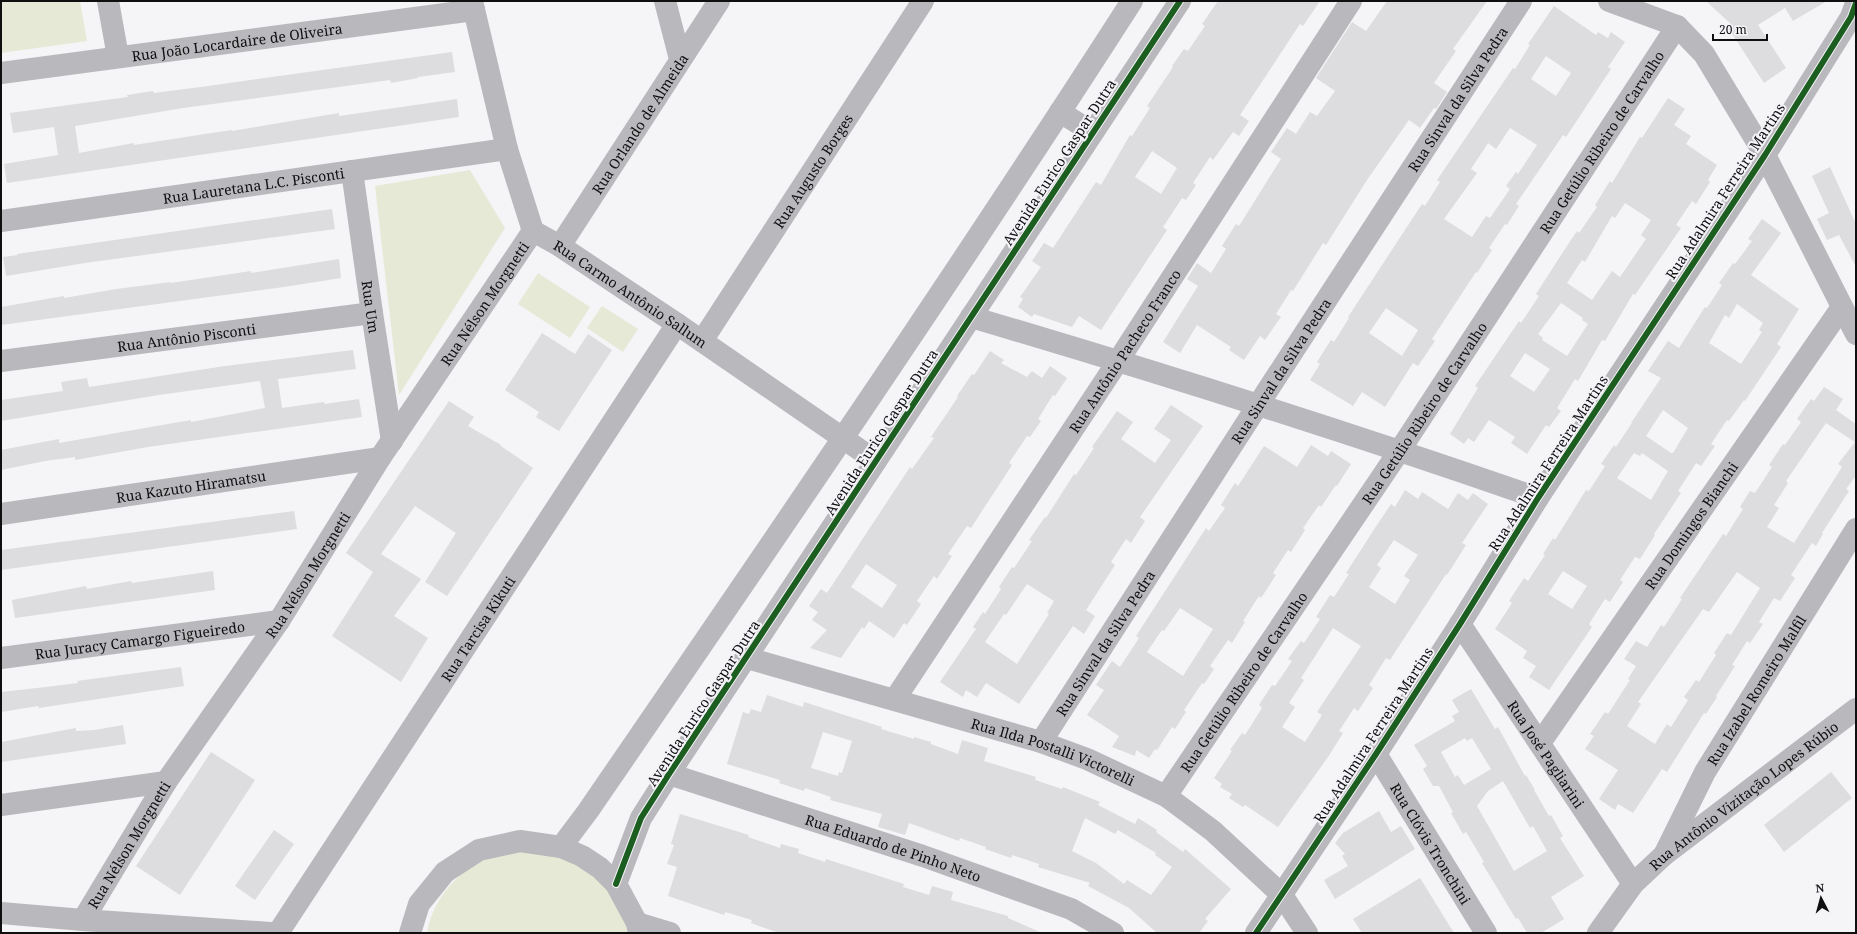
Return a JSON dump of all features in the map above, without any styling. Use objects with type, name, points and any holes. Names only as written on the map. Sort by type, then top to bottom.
[{"type":"street","points":[[108,1],[118,57]]},
{"type":"street","points":[[665,1],[680,59]]},
{"type":"street","name":"Rua Orlando de Almeida","points":[[560,246],[719,1]]},
{"type":"street","name":"Rua Augusto Borges","points":[[702,341],[923,1]]},
{"type":"street","name":"Avenida Eurico Gaspar Dutra","points":[[561,847],[588,811],[843,438],[1132,1]]},
{"type":"street","name":"Avenida Eurico Gaspar Dutra","points":[[616,884],[642,818],[670,774],[1092,132],[1180,1]]},
{"type":"street","name":"Rua Antônio Pacheco Franco","points":[[895,699],[1118,361],[1352,1]]},
{"type":"street","name":"Rua Sinval da Silva Pedra","points":[[1041,742],[1521,1]]},
{"type":"street","points":[[1609,1],[1678,26],[1704,54],[1765,155],[1856,334]]},
{"type":"street","points":[[473,6],[507,149],[534,231]]},
{"type":"street","name":"Rua João Locardaire de Oliveira","points":[[1,73],[473,6]]},
{"type":"street","name":"Rua Adalmira Ferreira Martins","points":[[1256,933],[1376,754],[1460,624],[1538,498],[1765,155],[1851,12]]},
{"type":"street","name":"Rua Getúlio Ribeiro de Carvalho","points":[[1166,796],[1400,450],[1678,26]]},
{"type":"street","points":[[1060,112],[1092,132]]},
{"type":"street","name":"Rua Lauretana L.C. Pisconti","points":[[1,221],[507,149]]},
{"type":"street","name":"Rua Um","points":[[352,171],[372,313],[386,450]]},
{"type":"street","name":"Rua Carmo Antônio Sallum","points":[[534,231],[560,246],[677,324],[876,461]]},
{"type":"street","name":"Rua Nélson Morgnetti","points":[[83,920],[166,782],[279,621],[386,450],[534,231]]},
{"type":"street","name":"Rua Domingos Bianchi","points":[[1540,743],[1842,307]]},
{"type":"street","name":"Rua Antônio Pisconti","points":[[1,362],[372,313]]},
{"type":"street","points":[[971,317],[1118,361],[1400,450],[1538,498]]},
{"type":"street","name":"Rua Tarcisa Kikuti","points":[[278,933],[677,324]]},
{"type":"street","name":"Rua Kazuto Hiramatsu","points":[[1,514],[386,450]]},
{"type":"street","name":"Rua Izabel Romeiro Malfil","points":[[1664,855],[1705,772],[1856,529]]},
{"type":"street","name":"Rua Juracy Camargo Figueiredo","points":[[1,658],[279,621]]},
{"type":"street","name":"Rua José Pagliarini","points":[[1460,624],[1633,884]]},
{"type":"street","name":"Rua Ilda Postalli Victorelli","points":[[747,658],[895,699],[1041,742],[1087,759],[1166,796],[1213,831],[1282,895],[1307,933]]},
{"type":"street","name":"Rua Antônio Vizitação Lopes Rúbio","points":[[1633,884],[1664,855],[1856,709]]},
{"type":"street","name":"Rua Clóvis Tronchini","points":[[1376,754],[1486,933]]},
{"type":"street","name":"Rua Eduardo de Pinho Neto","points":[[670,774],[923,856],[1071,909],[1113,933]]},
{"type":"street","points":[[1,805],[166,782]]},
{"type":"street","points":[[410,933],[419,904],[445,872],[479,850],[520,841],[561,847],[588,860],[600,868],[616,884],[638,928],[670,933]]},
{"type":"street","points":[[1598,933],[1633,884]]},
{"type":"street","points":[[1,912],[83,920],[270,933]]},
{"type":"green space","points":[[1,1],[80,1],[87,41],[1,53]]},
{"type":"green space","points":[[470,170],[505,228],[399,395],[375,186]]},
{"type":"green space","points":[[538,273],[590,307],[570,338],[518,304]]},
{"type":"green space","points":[[602,306],[638,329],[623,352],[587,328]]},
{"type":"green space","points":[[516,851],[542,851],[589,870],[607,887],[621,909],[629,933],[427,933],[430,921],[441,897],[459,876],[480,861],[492,856]]},
{"type":"building","points":[[1218,1],[1320,1],[1303,26],[1300,24],[1240,115],[1249,121],[1239,136],[1233,132],[1213,160],[1210,157],[1193,183],[1196,185],[1186,200],[1182,198],[1163,227],[1167,230],[1101,330],[1079,316],[1072,327],[1034,314],[1032,317],[1018,307],[1023,299],[1020,297],[1041,267],[1032,261],[1044,243],[1053,248],[1096,182],[1101,185],[1130,135],[1132,136],[1150,108],[1147,106],[1173,67],[1172,66],[1184,49],[1188,51],[1205,26],[1202,24]],"holes":[[[1152,151],[1177,168],[1161,194],[1135,177]]]},
{"type":"building","points":[[1387,1],[1487,1],[1453,49],[1456,51],[1434,83],[1447,92],[1436,109],[1434,108],[1420,128],[1409,120],[1367,180],[1326,245],[1323,243],[1293,291],[1291,290],[1276,314],[1281,317],[1265,340],[1260,336],[1244,360],[1229,350],[1231,347],[1197,325],[1180,353],[1163,342],[1198,286],[1187,279],[1197,263],[1211,273],[1226,249],[1222,246],[1236,224],[1239,226],[1281,159],[1271,152],[1287,128],[1296,134],[1310,112],[1317,116],[1335,91],[1316,78],[1352,22],[1366,31]]},
{"type":"building","points":[[1706,1],[1827,1],[1793,21],[1785,8],[1758,25],[1786,68],[1764,83],[1729,29],[1733,26]]},
{"type":"building","points":[[1554,6],[1596,35],[1598,32],[1608,38],[1611,32],[1625,42],[1608,67],[1611,69],[1566,137],[1563,135],[1516,204],[1519,206],[1507,225],[1505,224],[1489,248],[1492,250],[1432,339],[1435,341],[1418,366],[1413,363],[1385,407],[1362,392],[1353,406],[1310,380],[1320,364],[1317,362],[1331,340],[1334,342],[1349,318],[1348,317],[1422,204],[1425,206],[1440,182],[1437,180],[1513,68],[1515,69],[1530,45],[1528,44]],"holes":[[[1546,56],[1571,73],[1556,96],[1531,79]],[[1510,128],[1537,145],[1518,174],[1516,172],[1506,186],[1510,189],[1490,218],[1486,216],[1472,237],[1444,219],[1477,173],[1471,169],[1488,143],[1496,149]],[[1386,308],[1418,330],[1402,356],[1369,333]]]},
{"type":"building","points":[[452,52],[455,72],[418,77],[391,83],[390,80],[183,108],[75,126],[79,153],[134,143],[134,145],[232,131],[339,113],[339,116],[457,99],[459,117],[7,183],[4,164],[58,155],[54,127],[13,133],[10,113],[128,97],[127,95],[153,91],[154,93],[208,86]]},
{"type":"building","points":[[1668,98],[1685,109],[1674,125],[1691,136],[1686,144],[1717,165],[1708,180],[1710,182],[1696,204],[1692,201],[1676,225],[1681,228],[1635,295],[1633,294],[1605,341],[1602,340],[1578,381],[1575,379],[1557,408],[1561,411],[1549,427],[1546,425],[1527,454],[1511,443],[1515,437],[1489,420],[1474,442],[1468,438],[1464,444],[1450,434],[1478,388],[1475,386],[1519,321],[1521,323],[1539,296],[1536,294],[1565,249],[1577,231],[1579,233],[1597,207],[1595,205],[1610,181],[1612,183],[1640,137],[1642,138]],"holes":[[[1625,203],[1651,220],[1641,235],[1646,239],[1620,277],[1612,271],[1592,300],[1567,283],[1582,260],[1585,262],[1612,216],[1615,218]],[[1561,303],[1583,318],[1582,320],[1588,324],[1567,356],[1542,340],[1543,338],[1538,334]],[[1525,353],[1550,369],[1534,392],[1510,376]]]},
{"type":"building","points":[[1830,167],[1856,224],[1856,267],[1839,235],[1827,240],[1817,219],[1829,213],[1812,176]]},
{"type":"building","points":[[332,209],[335,229],[85,263],[6,276],[3,257],[18,255],[17,254]]},
{"type":"building","points":[[1762,219],[1781,233],[1751,275],[1799,309],[1777,344],[1781,347],[1745,401],[1744,400],[1729,421],[1727,420],[1711,444],[1715,446],[1701,466],[1696,463],[1678,491],[1681,493],[1654,534],[1655,535],[1640,559],[1635,557],[1620,580],[1623,582],[1610,602],[1605,599],[1589,624],[1592,627],[1549,690],[1529,677],[1536,666],[1523,658],[1527,651],[1495,629],[1512,603],[1509,601],[1524,578],[1528,581],[1545,555],[1543,554],[1553,538],[1555,540],[1586,490],[1589,491],[1605,466],[1601,464],[1614,445],[1616,447],[1661,378],[1648,371],[1668,341],[1679,348],[1705,307],[1707,308],[1722,285],[1719,283],[1733,263],[1735,264],[1752,241],[1748,239]],"holes":[[[1737,304],[1763,323],[1759,330],[1762,332],[1741,364],[1709,343],[1725,315],[1729,318]],[[1663,410],[1688,428],[1673,453],[1646,436]],[[1634,453],[1640,456],[1642,453],[1668,471],[1651,500],[1617,478]],[[1563,571],[1587,586],[1572,609],[1548,594]]]},
{"type":"building","points":[[339,259],[341,278],[1,325],[1,307],[64,296],[64,298],[116,289],[171,283],[251,271],[251,273]]},
{"type":"building","points":[[542,333],[575,354],[588,334],[612,350],[559,431],[536,417],[539,412],[505,390]]},
{"type":"building","points":[[353,350],[356,369],[278,379],[282,408],[359,399],[362,417],[148,447],[75,460],[75,457],[45,461],[1,470],[1,450],[59,439],[59,443],[191,420],[191,422],[265,408],[260,381],[159,395],[1,421],[1,400],[63,391],[61,382],[87,378],[89,387],[225,366]]},
{"type":"building","points":[[990,351],[1004,360],[1001,363],[1027,377],[1032,371],[1042,378],[1050,366],[1067,378],[1055,396],[1053,395],[1038,419],[1041,421],[1030,437],[1027,436],[1009,463],[1012,465],[971,528],[967,526],[948,554],[952,556],[937,579],[934,576],[917,601],[921,604],[907,625],[904,623],[894,638],[869,621],[864,629],[862,627],[841,658],[810,648],[827,630],[812,620],[818,612],[809,606],[821,589],[827,593],[910,467],[912,469],[934,438],[931,437],[958,397],[957,396],[972,374],[974,375]],"holes":[[[866,564],[897,585],[882,608],[851,587]]]},
{"type":"building","points":[[1824,387],[1843,399],[1836,410],[1856,424],[1856,478],[1855,477],[1846,489],[1849,491],[1822,533],[1823,534],[1816,546],[1812,543],[1791,575],[1795,578],[1780,601],[1774,598],[1759,622],[1763,624],[1750,643],[1747,641],[1732,665],[1735,666],[1716,696],[1717,697],[1706,714],[1704,713],[1667,772],[1662,769],[1633,813],[1618,804],[1615,810],[1599,799],[1618,770],[1585,749],[1594,736],[1590,734],[1605,712],[1608,714],[1630,680],[1628,679],[1636,666],[1624,659],[1636,641],[1647,647],[1661,625],[1664,627],[1682,599],[1680,598],[1723,534],[1726,536],[1743,509],[1740,507],[1750,491],[1755,493],[1772,467],[1769,465],[1783,444],[1785,445],[1801,422],[1797,419],[1811,399],[1814,401]],"holes":[[[1826,423],[1855,442],[1838,464],[1842,467],[1794,543],[1767,527],[1779,508],[1774,505],[1788,483],[1786,481]],[[1737,572],[1760,588],[1731,635],[1727,633],[1714,653],[1716,655],[1699,682],[1696,680],[1684,697],[1688,700],[1671,727],[1667,724],[1655,744],[1627,726],[1641,704],[1638,702],[1703,609],[1709,612]]]},
{"type":"building","points":[[449,401],[474,417],[468,426],[501,445],[533,468],[447,596],[425,582],[456,533],[415,506],[381,554],[421,579],[394,616],[428,638],[401,682],[332,636],[373,572],[346,553]]},
{"type":"building","points":[[1171,405],[1203,426],[1140,517],[1145,521],[1131,543],[1126,539],[1111,562],[1115,565],[1086,610],[1095,616],[1084,634],[1073,626],[1019,704],[986,683],[977,697],[966,690],[963,697],[940,682],[976,629],[973,627],[983,612],[985,614],[1001,589],[999,587],[1012,567],[1014,568],[1032,541],[1029,540],[1045,517],[1046,518],[1074,474],[1076,475],[1094,448],[1092,447],[1117,411],[1133,422],[1121,439],[1155,463],[1171,440],[1154,429]],"holes":[[[1027,584],[1054,601],[1047,613],[1049,614],[1017,664],[985,642]]]},
{"type":"building","points":[[1311,445],[1328,456],[1331,451],[1351,464],[1337,486],[1336,485],[1321,507],[1319,505],[1303,528],[1305,530],[1291,552],[1288,550],[1273,573],[1276,575],[1261,598],[1259,596],[1243,621],[1245,622],[1232,643],[1228,640],[1210,666],[1214,669],[1204,684],[1202,683],[1184,710],[1186,712],[1175,729],[1172,727],[1157,750],[1155,749],[1149,758],[1136,750],[1135,756],[1112,747],[1119,736],[1087,715],[1104,690],[1096,685],[1112,661],[1120,667],[1139,638],[1136,636],[1206,528],[1209,531],[1225,508],[1221,505],[1235,483],[1238,486],[1264,446],[1297,467]],"holes":[[[1180,608],[1213,629],[1183,676],[1147,652],[1162,630],[1164,631]]]},
{"type":"building","points":[[1405,490],[1418,499],[1422,492],[1448,509],[1458,493],[1468,500],[1473,493],[1488,504],[1462,543],[1466,545],[1447,575],[1446,574],[1390,660],[1386,658],[1369,685],[1373,688],[1358,711],[1354,708],[1339,731],[1343,733],[1328,757],[1278,827],[1245,805],[1243,807],[1229,798],[1232,794],[1220,787],[1222,784],[1214,778],[1232,751],[1230,750],[1242,733],[1245,735],[1262,708],[1259,705],[1272,685],[1275,686],[1292,661],[1288,659],[1301,641],[1304,643],[1320,619],[1316,617],[1330,595],[1334,597],[1349,574],[1346,573],[1391,504],[1395,507]],"holes":[[[1394,540],[1418,555],[1404,576],[1410,580],[1395,604],[1369,587],[1381,568],[1377,565]],[[1333,628],[1361,646],[1317,712],[1322,715],[1305,742],[1282,727],[1295,707],[1289,703],[1304,680],[1301,678]]]},
{"type":"building","points":[[294,511],[297,529],[1,570],[1,550]]},
{"type":"building","points":[[213,571],[215,590],[15,618],[12,600],[86,586],[87,589],[131,581],[132,583]]},
{"type":"building","points":[[181,667],[184,686],[39,708],[38,706],[1,712],[1,692],[78,683],[77,681]]},
{"type":"building","points":[[1471,689],[1495,729],[1498,727],[1549,816],[1551,815],[1563,836],[1560,838],[1584,876],[1551,897],[1564,919],[1541,933],[1527,933],[1518,918],[1516,919],[1482,863],[1484,862],[1466,832],[1463,834],[1451,813],[1453,812],[1439,786],[1433,786],[1423,769],[1427,766],[1414,745],[1455,721],[1452,716],[1459,712],[1452,700]],"holes":[[[1465,738],[1467,741],[1472,738],[1491,769],[1464,785],[1458,775],[1455,777],[1441,752]],[[1503,781],[1530,828],[1533,826],[1547,851],[1514,871],[1477,806],[1488,791]]]},
{"type":"building","points":[[767,695],[803,707],[804,702],[882,727],[881,729],[914,739],[914,737],[931,742],[931,744],[958,754],[962,740],[988,748],[984,761],[1036,777],[1035,780],[1062,789],[1063,787],[1100,802],[1098,805],[1135,824],[1138,818],[1157,830],[1156,832],[1183,852],[1185,849],[1231,889],[1205,919],[1208,921],[1199,933],[1157,933],[1129,908],[1088,886],[1090,883],[1038,867],[1039,864],[1012,855],[1011,858],[960,838],[959,841],[909,823],[905,835],[878,827],[882,814],[830,800],[831,797],[805,788],[804,791],[779,783],[780,780],[727,764],[743,712],[749,714],[751,709],[761,712]],"holes":[[[823,732],[852,741],[842,773],[839,772],[838,776],[811,768]],[[1085,818],[1115,834],[1118,830],[1156,853],[1155,855],[1172,867],[1151,895],[1127,880],[1124,884],[1096,863],[1072,851]]]},
{"type":"building","points":[[123,725],[126,744],[1,762],[1,742],[76,728],[76,731],[95,730]]},
{"type":"building","points":[[211,752],[255,780],[180,895],[136,866]]},
{"type":"building","points":[[1831,772],[1852,798],[1784,852],[1764,825]]},
{"type":"building","points":[[1379,811],[1391,832],[1401,826],[1415,849],[1335,899],[1324,880],[1348,866],[1342,856],[1345,854],[1335,843],[1343,833]]},
{"type":"building","points":[[680,814],[749,835],[748,837],[780,848],[781,844],[799,849],[798,853],[825,862],[826,859],[904,884],[903,887],[929,895],[932,886],[953,892],[951,900],[1008,916],[1008,918],[1042,933],[779,933],[751,923],[752,920],[725,912],[724,915],[668,896],[677,867],[667,864],[674,845],[671,844]]},
{"type":"building","points":[[274,830],[294,844],[255,900],[235,886]]},
{"type":"building","points":[[1420,878],[1454,933],[1362,933],[1353,919]]},
{"type":"cycle path","points":[[616,884],[641,818],[669,774],[1180,1]]},
{"type":"cycle path","points":[[1256,933],[1376,754],[1460,624],[1538,498],[1765,155],[1851,17],[1856,3]]}]
